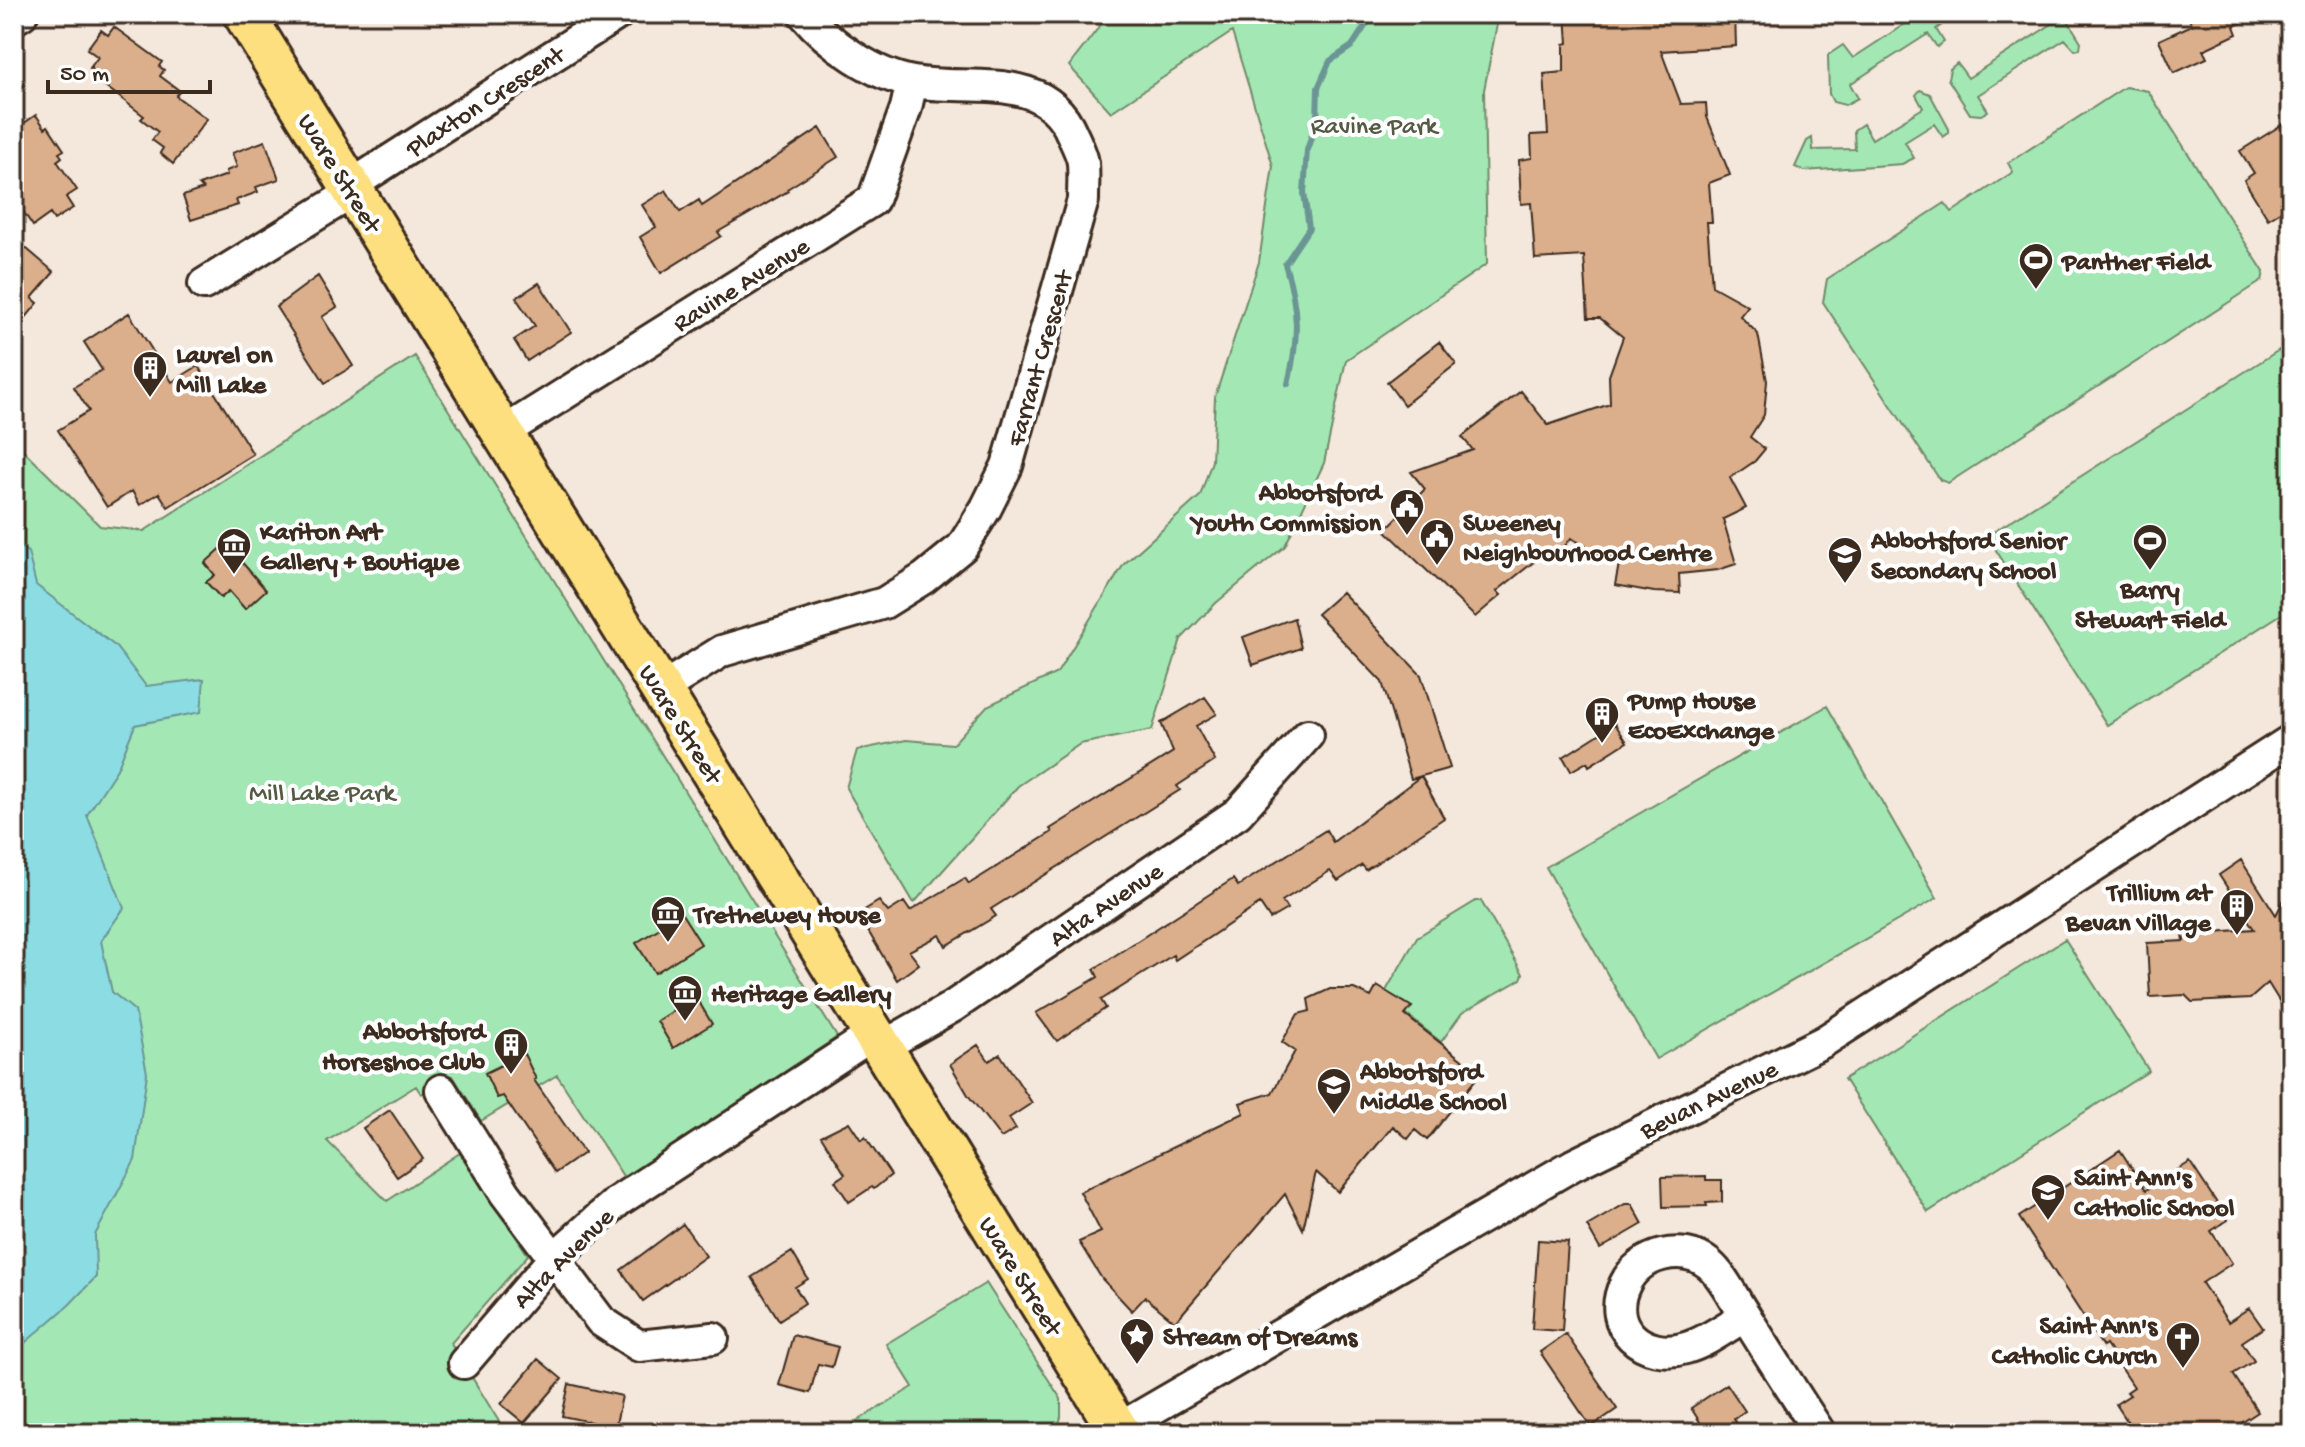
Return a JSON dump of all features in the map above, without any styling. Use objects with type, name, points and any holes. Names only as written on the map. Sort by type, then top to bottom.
[{"type":"main road","name":"Ware Street","points":[[244,14],[1116,1432]]},
{"type":"street","points":[[14,19],[22,14]]},
{"type":"street","name":"Plaxton Crescent","points":[[204,284],[618,14]]},
{"type":"street","name":"Farrant Crescent","points":[[661,689],[722,651],[884,603],[924,578],[962,547],[1007,466],[1083,200],[1083,161],[1056,107],[1036,95],[1015,89],[912,82],[887,74],[832,42],[804,14]]},
{"type":"street","name":"Ravine Avenue","points":[[502,433],[873,200],[906,108],[912,82]]},
{"type":"street","name":"Alta Avenue","points":[[464,1363],[554,1258],[618,1201],[878,1041],[952,1007],[1238,813],[1308,735]]},
{"type":"street","name":"Bevan Avenue","points":[[1116,1432],[1573,1165],[1823,1042],[2291,740]]},
{"type":"street","points":[[441,1090],[505,1193],[601,1321],[639,1346],[713,1338]]},
{"type":"street","points":[[1745,1316],[1820,1433]]},
{"type":"green space","name":"Ravine Park","points":[[1109,14],[1499,14],[1484,90],[1487,264],[1346,360],[1324,463],[1285,546],[1216,603],[1181,639],[1152,730],[1080,744],[1018,786],[914,903],[846,788],[857,750],[906,740],[953,744],[987,706],[1057,673],[1124,564],[1200,496],[1212,461],[1215,397],[1259,262],[1273,166],[1232,32],[1111,112],[1069,66]]},
{"type":"green space","points":[[1917,14],[1958,14],[1936,29],[1944,42],[1937,47],[1928,34],[1850,84],[1858,98],[1845,105],[1833,102],[1829,94],[1828,55],[1843,45],[1853,58]]},
{"type":"green space","points":[[2050,14],[2064,14],[2081,42],[2080,49],[2075,50],[2065,39],[1978,95],[1988,111],[1981,115],[1970,114],[1948,79],[1950,69],[1957,63],[1968,78],[2055,22]]},
{"type":"green space","name":"Panther Field","points":[[2125,87],[2148,91],[2264,272],[2262,281],[1948,483],[1940,480],[1823,302],[1827,279],[1945,203],[1952,212],[2013,172],[2008,163]]},
{"type":"green space","points":[[1920,90],[1930,94],[1949,133],[1943,137],[1934,124],[1905,142],[1914,158],[1902,164],[1804,171],[1795,167],[1807,141],[1812,138],[1813,150],[1855,149],[1854,130],[1863,124],[1872,139],[1923,108],[1916,95]]},
{"type":"green space","name":"Barry Stewart Field","points":[[2279,350],[2291,368],[2291,608],[2107,725],[1987,536]]},
{"type":"green space","name":"Mill Lake Park","points":[[415,356],[837,1037],[625,1179],[557,1075],[481,1121],[453,1076],[421,1094],[416,1086],[327,1141],[387,1201],[460,1153],[528,1255],[451,1343],[506,1433],[14,1433],[14,441],[100,526],[144,531]]},
{"type":"green space","points":[[1827,706],[1937,898],[1656,1059],[1546,867]]},
{"type":"green space","points":[[1476,901],[1481,901],[1523,974],[1521,979],[1462,1013],[1441,1042],[1383,996],[1417,937]]},
{"type":"green space","points":[[2065,939],[2149,1071],[1928,1212],[1844,1079]]},
{"type":"green space","points":[[986,1283],[1061,1399],[1061,1417],[1056,1433],[837,1433],[913,1387],[886,1344]]},
{"type":"water","points":[[14,543],[28,552],[36,585],[115,646],[146,686],[204,679],[201,712],[135,725],[117,769],[87,815],[124,908],[101,941],[112,992],[135,1011],[147,1073],[135,1160],[95,1235],[96,1277],[20,1347],[14,1362]]},
{"type":"building","points":[[1566,14],[1735,14],[1736,46],[1661,51],[1681,104],[1706,103],[1707,117],[1730,175],[1709,183],[1712,222],[1707,222],[1712,286],[1748,306],[1740,316],[1758,334],[1767,381],[1764,415],[1750,437],[1765,449],[1755,461],[1730,478],[1746,508],[1723,519],[1736,564],[1718,570],[1679,574],[1680,593],[1654,592],[1615,585],[1619,564],[1571,538],[1558,555],[1553,555],[1549,550],[1497,591],[1501,595],[1475,617],[1385,530],[1425,489],[1411,472],[1473,450],[1462,437],[1521,391],[1548,425],[1610,404],[1609,376],[1623,337],[1600,318],[1588,318],[1584,256],[1535,259],[1531,203],[1521,204],[1519,160],[1532,158],[1531,135],[1548,134],[1544,74],[1564,72],[1564,44],[1568,43]]},
{"type":"building","points":[[2199,14],[2262,14],[2234,26],[2237,34],[2203,50],[2207,58],[2174,73],[2159,40],[2192,25],[2189,19]]},
{"type":"building","points":[[114,27],[162,62],[159,66],[164,70],[160,76],[180,91],[176,96],[207,119],[173,164],[160,153],[163,148],[152,140],[158,132],[141,119],[144,116],[105,86],[109,82],[90,68],[98,57],[87,49],[101,30],[108,35]]},
{"type":"building","points":[[36,115],[45,128],[48,126],[64,150],[59,153],[62,157],[57,161],[77,190],[66,197],[73,208],[54,220],[50,214],[33,226],[14,198],[14,130]]},
{"type":"building","points":[[2291,119],[2291,205],[2268,219],[2244,180],[2254,173],[2240,151]]},
{"type":"building","points":[[820,128],[838,157],[718,232],[721,236],[661,273],[640,237],[656,227],[642,205],[666,190],[680,212],[699,200],[702,206]]},
{"type":"building","points":[[265,141],[279,179],[256,187],[258,192],[236,200],[238,205],[191,220],[183,196],[203,189],[199,185],[227,175],[226,171],[237,167],[232,153]]},
{"type":"building","points":[[14,238],[54,272],[32,298],[38,303],[14,332]]},
{"type":"building","points":[[318,276],[337,307],[322,317],[353,366],[325,383],[276,307]]},
{"type":"building","points":[[539,283],[571,332],[527,361],[514,340],[535,326],[516,298]]},
{"type":"building","name":"Laurel on Mill Lake","points":[[129,313],[172,382],[198,366],[253,454],[168,507],[159,493],[140,505],[132,491],[107,507],[58,430],[89,411],[74,387],[102,370],[84,342]]},
{"type":"building","points":[[1439,342],[1456,364],[1404,405],[1387,382]]},
{"type":"building","name":"Kariton Art Gallery + Boutique","points":[[226,544],[266,590],[245,609],[229,591],[221,598],[206,582],[215,575],[205,563]]},
{"type":"building","points":[[1342,592],[1421,675],[1450,768],[1411,779],[1382,682],[1317,614]]},
{"type":"building","points":[[1294,618],[1301,648],[1253,665],[1243,637]]},
{"type":"building","points":[[1205,697],[1217,714],[1196,726],[1215,761],[1177,786],[1180,790],[991,909],[996,916],[946,946],[940,935],[909,951],[919,964],[897,980],[858,914],[879,901],[888,912],[904,902],[910,911],[965,878],[969,884],[1173,752],[1161,723]]},
{"type":"building","name":"Pump House EcoExchange","points":[[1615,724],[1627,742],[1589,766],[1587,762],[1571,771],[1563,757]]},
{"type":"building","points":[[1421,776],[1444,818],[1366,870],[1362,865],[1338,881],[1330,871],[1282,901],[1287,909],[1270,919],[1260,904],[1175,960],[1173,955],[1101,1000],[1106,1008],[1057,1041],[1036,1013],[1098,977],[1094,969],[1233,879],[1238,886],[1326,830],[1333,842]]},
{"type":"building","name":"Trillium at Bevan Village","points":[[2241,860],[2276,915],[2291,886],[2291,1020],[2268,983],[2250,999],[2192,1002],[2185,995],[2150,997],[2147,943],[2184,941],[2183,934],[2254,929],[2219,875]]},
{"type":"building","name":"Trethewey House","points":[[682,914],[701,944],[655,973],[636,943]]},
{"type":"building","points":[[1377,986],[1412,1007],[1405,1015],[1480,1074],[1427,1140],[1415,1130],[1408,1139],[1393,1126],[1338,1192],[1316,1172],[1303,1229],[1285,1194],[1175,1322],[1145,1297],[1132,1311],[1102,1279],[1079,1242],[1101,1232],[1080,1192],[1244,1113],[1240,1103],[1272,1093],[1295,1051],[1282,1042],[1298,1014],[1310,1011],[1308,999],[1330,989],[1354,989],[1371,997]]},
{"type":"building","name":"Heritage Gallery","points":[[696,997],[712,1024],[673,1048],[657,1021]]},
{"type":"building","points":[[978,1045],[989,1061],[1000,1054],[1032,1103],[1009,1118],[1016,1129],[1001,1138],[968,1095],[950,1064]]},
{"type":"building","points":[[524,1054],[534,1080],[584,1153],[555,1173],[503,1096],[497,1098],[485,1073]]},
{"type":"building","points":[[390,1110],[423,1159],[397,1177],[363,1128]]},
{"type":"building","points":[[849,1122],[861,1140],[865,1137],[891,1175],[874,1189],[872,1187],[849,1202],[835,1181],[845,1174],[821,1136]]},
{"type":"building","points":[[2120,1150],[2146,1190],[2190,1162],[2228,1220],[2211,1231],[2232,1263],[2202,1283],[2228,1322],[2249,1308],[2263,1328],[2242,1342],[2254,1361],[2233,1374],[2258,1412],[2226,1433],[2135,1433],[2116,1404],[2130,1395],[2127,1392],[2134,1387],[2106,1345],[2103,1347],[2019,1217]]},
{"type":"building","points":[[1706,1176],[1706,1180],[1722,1180],[1722,1202],[1706,1203],[1707,1206],[1663,1207],[1662,1177]]},
{"type":"building","points":[[1625,1204],[1632,1204],[1643,1224],[1600,1249],[1587,1226]]},
{"type":"building","points":[[683,1224],[706,1256],[643,1301],[621,1270]]},
{"type":"building","points":[[1538,1240],[1568,1242],[1562,1331],[1532,1329]]},
{"type":"building","points":[[792,1252],[808,1279],[795,1287],[805,1303],[779,1320],[752,1277]]},
{"type":"building","points":[[1566,1334],[1617,1409],[1591,1427],[1540,1352]]},
{"type":"building","points":[[793,1335],[838,1347],[832,1367],[818,1364],[810,1393],[779,1385]]},
{"type":"building","points":[[538,1359],[562,1379],[524,1423],[501,1404]]},
{"type":"building","points":[[569,1384],[622,1396],[614,1433],[590,1428],[591,1422],[562,1416]]},
{"type":"building","points":[[1727,1384],[1745,1411],[1734,1419],[1743,1433],[1707,1433],[1691,1408]]},
{"type":"waterway","points":[[1288,384],[1296,324],[1285,264],[1309,228],[1304,193],[1307,150],[1317,119],[1318,88],[1330,61],[1352,46],[1373,14]]},
{"type":"place","name":"Panther Field","points":[[2036,291]]},
{"type":"place","name":"Laurel on Mill Lake","points":[[150,399]]},
{"type":"place","name":"Abbotsford Youth Commission","points":[[1407,537]]},
{"type":"place","name":"Sweeney Neighbourhood Centre","points":[[1437,567]]},
{"type":"place","name":"Barry Stewart Field","points":[[2150,572]]},
{"type":"place","name":"Kariton Art Gallery + Boutique","points":[[234,576]]},
{"type":"place","name":"Abbotsford Senior Secondary School","points":[[1845,585]]},
{"type":"place","name":"Pump House EcoExchange","points":[[1602,745]]},
{"type":"place","name":"Trillium at Bevan Village","points":[[2237,937]]},
{"type":"place","name":"Trethewey House","points":[[668,944]]},
{"type":"place","name":"Heritage Gallery","points":[[685,1023]]},
{"type":"place","name":"Abbotsford Horseshoe Club","points":[[511,1076]]},
{"type":"place","name":"Abbotsford Middle School","points":[[1334,1116]]},
{"type":"place","name":"Saint Ann's Catholic School","points":[[2048,1222]]},
{"type":"place","name":"Stream of Dreams","points":[[1137,1366]]},
{"type":"place","name":"Saint Ann's Catholic Church","points":[[2183,1370]]}]
